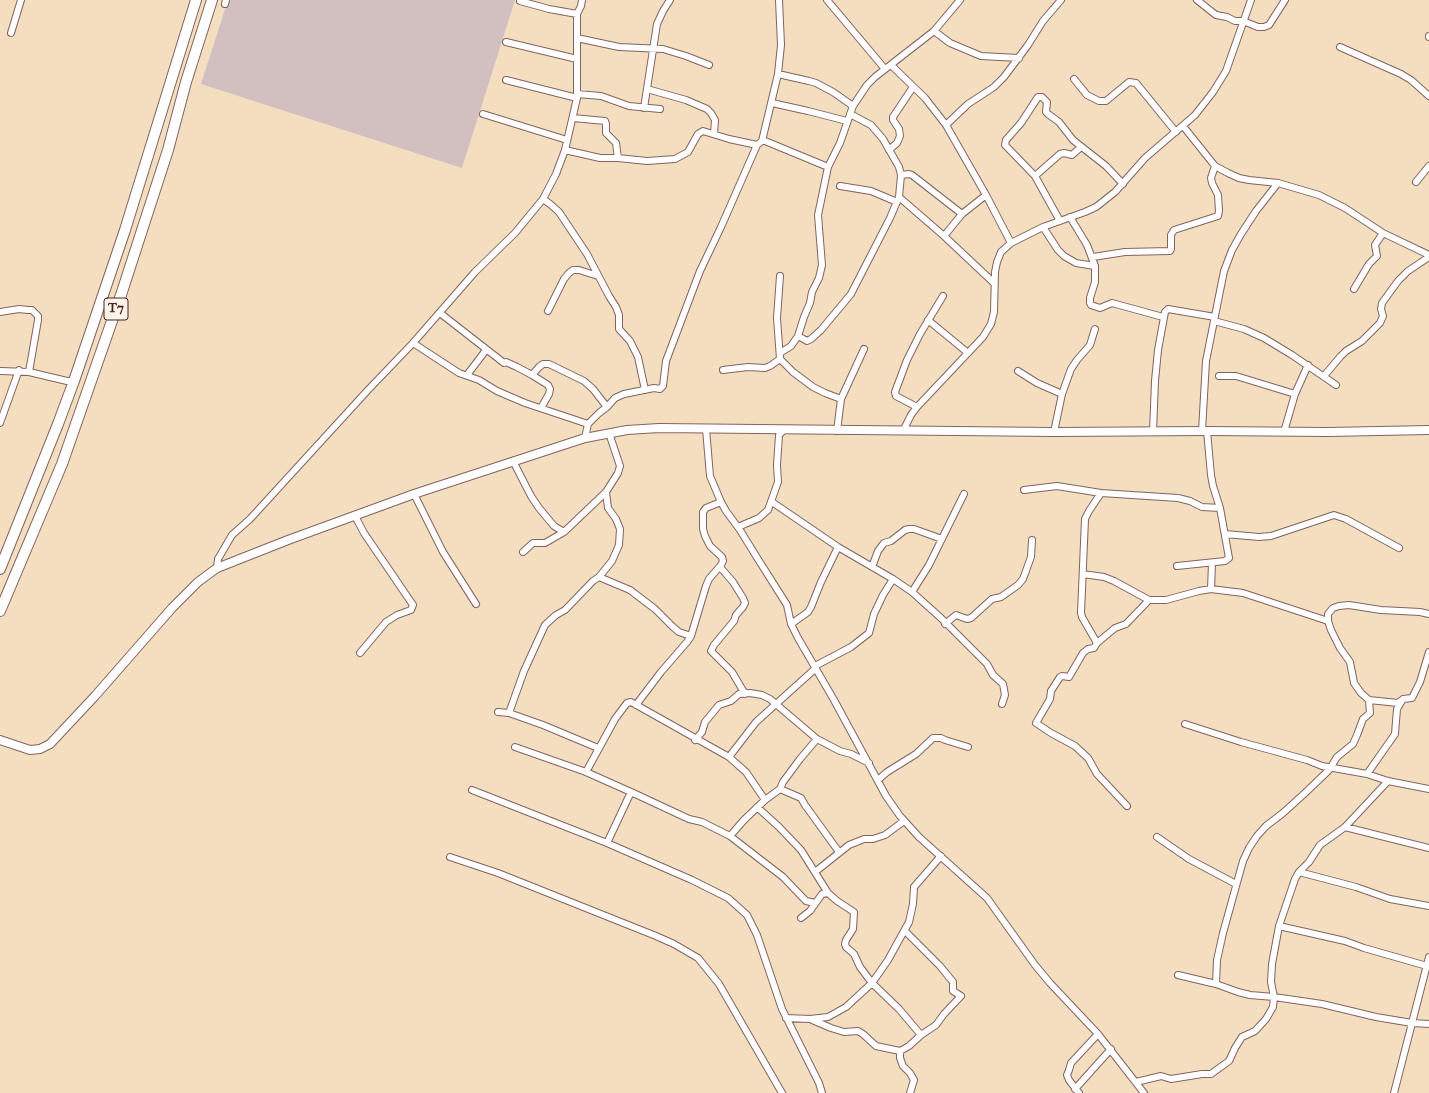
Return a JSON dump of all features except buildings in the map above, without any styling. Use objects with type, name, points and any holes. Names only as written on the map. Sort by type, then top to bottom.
[{"type":"highway","name":"T7","points":[[0,570],[74,381],[127,223],[196,0]]},
{"type":"highway","name":"T7","points":[[0,611],[62,464],[121,295],[168,150],[186,82],[212,0]]},
{"type":"main road","points":[[0,740],[30,750],[40,749],[50,744],[172,608],[198,582],[217,568],[288,540],[414,494],[585,438],[642,428],[1054,432],[1328,432],[1429,430]]},
{"type":"street","points":[[11,33],[21,0]]},
{"type":"street","points":[[217,568],[218,559],[232,535],[250,519],[413,343],[475,272],[515,233],[542,199],[556,174],[565,150],[573,118],[577,96],[577,14],[582,0]]},
{"type":"street","points":[[644,108],[652,48],[657,24],[670,0]]},
{"type":"street","points":[[585,438],[588,424],[615,398],[624,394],[664,386],[666,361],[700,270],[759,143],[772,103],[778,74],[781,45],[779,0]]},
{"type":"street","points":[[827,0],[885,69]]},
{"type":"street","points":[[723,370],[748,367],[765,368],[770,366],[791,346],[798,336],[810,303],[812,292],[821,271],[818,215],[828,167],[840,143],[853,106],[867,85],[913,46],[934,31],[960,0]]},
{"type":"street","points":[[946,125],[968,104],[999,82],[1019,58],[1043,21],[1061,0]]},
{"type":"street","points":[[1197,0],[1216,15],[1227,17],[1235,21],[1243,21],[1258,27],[1267,27],[1285,0]]},
{"type":"street","points":[[903,431],[911,415],[983,337],[993,318],[995,272],[1001,252],[1011,243],[1043,227],[1096,207],[1123,184],[1145,158],[1195,115],[1206,102],[1226,71],[1251,0]]},
{"type":"street","points":[[520,1],[549,9],[577,14]]},
{"type":"street","points":[[934,31],[950,43],[981,56],[1019,58]]},
{"type":"street","points":[[577,38],[619,47],[652,48],[672,51],[709,65]]},
{"type":"street","points":[[506,42],[577,59]]},
{"type":"street","points":[[1340,47],[1401,74],[1411,80],[1429,96]]},
{"type":"street","points":[[891,65],[932,107],[946,125],[986,195],[1011,243]]},
{"type":"street","points":[[778,74],[816,83],[833,92],[853,106]]},
{"type":"street","points":[[506,80],[577,96],[601,96],[624,104],[644,108],[660,109]]},
{"type":"street","points":[[1074,80],[1087,95],[1099,101],[1106,101],[1129,82],[1136,83],[1176,132]]},
{"type":"street","points":[[889,150],[900,136],[899,129],[893,117],[913,87]]},
{"type":"street","points":[[646,89],[686,100],[707,109],[715,120],[714,134]]},
{"type":"street","points":[[1060,220],[1035,176],[1008,148],[1005,142],[1038,97],[1042,97],[1047,102],[1046,112],[1059,122],[1073,140],[1106,166],[1123,184]]},
{"type":"street","points":[[772,103],[847,121]]},
{"type":"street","points":[[483,114],[567,140]]},
{"type":"street","points":[[798,336],[807,341],[818,334],[851,294],[898,199],[901,175],[899,167],[877,130],[863,120],[850,114]]},
{"type":"street","points":[[573,118],[605,121],[606,133],[616,144],[618,158]]},
{"type":"street","points":[[1183,126],[1215,166],[1239,178],[1278,183],[1319,195],[1337,203],[1383,234],[1429,256],[1403,275],[1390,290],[1382,303],[1381,309],[1383,316],[1380,323],[1362,341],[1346,351],[1324,376]]},
{"type":"street","points":[[565,150],[600,158],[647,161],[675,159],[688,152],[701,132],[708,131],[714,134],[759,143],[769,142],[828,167]]},
{"type":"street","points":[[1035,176],[1060,154],[1064,153],[1072,155],[1081,146]]},
{"type":"street","points":[[1093,257],[1125,252],[1170,251],[1171,235],[1174,230],[1218,216],[1219,200],[1211,178],[1215,166]]},
{"type":"street","points":[[1416,182],[1429,166]]},
{"type":"street","points":[[901,175],[912,175],[962,214]]},
{"type":"street","points":[[1177,566],[1212,563],[1225,561],[1230,558],[1220,508],[1211,475],[1205,431],[1204,374],[1224,271],[1232,250],[1248,223],[1278,183]]},
{"type":"street","points":[[840,186],[871,191],[898,199],[944,236],[994,283]]},
{"type":"street","points":[[944,236],[962,214],[986,195]]},
{"type":"street","points":[[542,199],[554,208],[563,219],[587,254],[618,311],[619,329],[630,341],[638,357],[645,390]]},
{"type":"street","points":[[1070,217],[1093,257],[1095,266],[1095,282],[1090,298],[1091,305],[1100,308],[1112,302],[1163,317]]},
{"type":"street","points":[[1043,227],[1058,250],[1064,256],[1076,263],[1095,266]]},
{"type":"street","points":[[1354,289],[1369,264],[1377,256],[1374,248],[1383,234]]},
{"type":"street","points":[[548,311],[568,273],[573,270],[579,270],[598,276]]},
{"type":"street","points":[[780,276],[778,318],[780,356],[793,372],[813,387],[825,394],[841,399]]},
{"type":"street","points":[[917,408],[896,396],[895,392],[907,360],[928,320],[943,296]]},
{"type":"street","points":[[0,312],[19,309],[32,310],[38,316],[38,325],[29,372]]},
{"type":"street","points":[[1152,432],[1158,350],[1163,317],[1168,309],[1215,319],[1253,333],[1276,344],[1336,384]]},
{"type":"street","points":[[440,313],[504,363],[509,363],[548,385],[550,388],[547,399],[541,408]]},
{"type":"street","points":[[928,320],[968,353]]},
{"type":"street","points":[[1054,432],[1062,394],[1072,367],[1090,345],[1095,329]]},
{"type":"street","points":[[413,343],[459,373],[479,380],[510,397],[588,424]]},
{"type":"street","points":[[837,431],[841,399],[864,349]]},
{"type":"street","points":[[467,376],[486,350]]},
{"type":"street","points":[[532,375],[539,367],[544,364],[549,364],[584,381],[593,389],[607,407]]},
{"type":"street","points":[[1284,432],[1295,394],[1308,365]]},
{"type":"street","points":[[0,371],[19,370],[67,381],[74,381]]},
{"type":"street","points":[[0,423],[19,370]]},
{"type":"street","points":[[1018,371],[1037,383],[1062,394]]},
{"type":"street","points":[[1219,376],[1236,376],[1295,394]]},
{"type":"street","points":[[706,429],[710,476],[721,502],[787,605],[791,624],[798,638],[869,763],[886,796],[919,837],[987,898],[1035,964],[1111,1049],[1144,1093]]},
{"type":"street","points":[[738,527],[759,518],[768,510],[772,502],[778,482],[777,465],[779,435],[784,430]]},
{"type":"street","points":[[523,552],[533,543],[545,543],[564,532],[606,492],[618,473],[620,466],[609,433]]},
{"type":"street","points":[[513,461],[539,508],[554,526],[564,532]]},
{"type":"street","points":[[1024,490],[1057,486],[1101,493],[1184,499],[1202,507],[1220,508]]},
{"type":"street","points":[[509,714],[524,672],[548,621],[565,610],[592,581],[599,577],[612,561],[619,545],[620,529],[607,504],[606,492]]},
{"type":"street","points":[[1097,643],[1082,617],[1083,574],[1086,519],[1089,511],[1101,493]]},
{"type":"street","points":[[414,494],[443,552],[476,604]]},
{"type":"street","points":[[912,592],[924,574],[964,494]]},
{"type":"street","points":[[636,705],[691,636],[706,586],[709,579],[720,567],[723,561],[722,557],[710,546],[703,529],[703,512],[712,505],[721,502]]},
{"type":"street","points":[[772,502],[838,547],[894,579],[912,592],[941,618],[945,624],[987,664],[993,675],[1003,684],[1005,695],[1002,704]]},
{"type":"street","points":[[1225,534],[1251,537],[1271,536],[1334,515],[1346,519],[1399,548]]},
{"type":"street","points":[[356,516],[364,533],[413,606],[411,610],[397,615],[386,622],[360,653]]},
{"type":"street","points":[[872,567],[878,551],[884,543],[891,541],[905,530],[914,529],[942,539]]},
{"type":"street","points":[[945,624],[956,615],[967,619],[971,618],[992,600],[1018,585],[1031,557],[1032,540]]},
{"type":"street","points":[[791,624],[808,612],[812,607],[821,582],[838,547]]},
{"type":"street","points":[[1211,589],[1212,563]]},
{"type":"street","points":[[720,567],[733,582],[745,603],[736,615],[734,621],[714,645],[711,651],[732,672],[745,694]]},
{"type":"street","points":[[1083,574],[1104,577],[1149,600],[1166,600],[1211,589],[1243,593],[1328,621]]},
{"type":"street","points":[[599,577],[630,590],[650,605],[679,632],[691,636]]},
{"type":"street","points":[[729,757],[756,722],[815,667],[851,647],[869,633],[874,614],[883,595],[894,579]]},
{"type":"street","points":[[1127,806],[1097,774],[1088,758],[1075,746],[1050,733],[1036,723],[1050,699],[1051,691],[1060,677],[1069,677],[1083,653],[1088,649],[1094,648],[1097,643],[1115,628],[1126,624],[1149,600]]},
{"type":"street","points":[[1429,614],[1420,612],[1380,610],[1349,605],[1333,608],[1328,614],[1328,621],[1340,648],[1350,662],[1354,684],[1369,700],[1398,703],[1403,699],[1412,698],[1420,682],[1429,652]]},
{"type":"street","points":[[695,740],[702,732],[705,722],[719,705],[731,701],[739,694],[750,693],[770,698],[817,739],[840,751],[851,754],[869,763]]},
{"type":"street","points":[[1367,774],[1394,734],[1396,716],[1403,699]]},
{"type":"street","points":[[1216,984],[1217,960],[1243,861],[1257,836],[1266,826],[1283,814],[1305,794],[1332,767],[1337,757],[1353,744],[1363,719],[1370,713],[1369,700]]},
{"type":"street","points":[[586,772],[615,719],[627,703],[631,702],[695,740],[711,746],[729,757],[746,772],[765,800]]},
{"type":"street","points":[[498,712],[543,725],[598,748]]},
{"type":"street","points":[[1185,724],[1248,744],[1307,760],[1322,766],[1367,774],[1388,781],[1429,790]]},
{"type":"street","points":[[878,780],[887,772],[916,754],[933,738],[941,738],[968,747]]},
{"type":"street","points":[[730,836],[765,800],[780,789],[783,782],[817,739]]},
{"type":"street","points":[[515,747],[586,772],[689,819],[702,822],[730,836],[783,877],[806,901],[815,903]]},
{"type":"street","points":[[1136,1082],[1161,1076],[1171,1079],[1211,1074],[1229,1061],[1242,1037],[1255,1031],[1266,1019],[1273,1007],[1274,997],[1270,982],[1279,926],[1295,879],[1299,872],[1309,862],[1320,845],[1345,827],[1388,781]]},
{"type":"street","points":[[780,789],[801,798],[805,806],[840,852]]},
{"type":"street","points":[[472,790],[607,843],[712,888],[728,898],[747,914],[786,1018],[819,1083],[822,1093]]},
{"type":"street","points":[[607,843],[631,792]]},
{"type":"street","points":[[758,807],[801,850],[828,893],[837,902],[854,912],[853,929],[845,944],[846,947],[854,954],[860,967],[872,983],[899,1009],[921,1035]]},
{"type":"street","points":[[815,872],[849,845],[864,839],[872,839],[885,835],[904,820]]},
{"type":"street","points":[[1345,827],[1429,848]]},
{"type":"street","points":[[1157,837],[1189,859],[1236,884]]},
{"type":"street","points":[[786,1018],[810,1019],[828,1017],[846,1007],[872,983],[888,960],[909,922],[913,904],[914,887],[941,856]]},
{"type":"street","points":[[450,857],[498,873],[656,936],[674,944],[698,958],[719,984],[782,1093]]},
{"type":"street","points":[[1299,872],[1390,899],[1429,906]]},
{"type":"street","points":[[802,918],[810,912],[822,894],[828,893]]},
{"type":"street","points":[[1279,926],[1345,941],[1427,966]]},
{"type":"street","points":[[810,1019],[844,1032],[858,1031],[864,1034],[876,1046],[900,1051],[909,1046],[921,1035],[936,1025],[944,1014],[961,997],[953,991],[953,982],[940,966],[905,931]]},
{"type":"street","points":[[1394,1093],[1429,957]]},
{"type":"street","points":[[1178,975],[1216,984],[1250,995],[1322,1004],[1376,1017],[1412,1023],[1429,1024]]},
{"type":"street","points":[[1098,1034],[1072,1063],[1067,1075],[1077,1091],[1111,1049]]},
{"type":"street","points":[[900,1051],[900,1058],[903,1066],[910,1072],[914,1080],[910,1093]]},
{"type":"shaded area","points":[[228,0],[515,0],[462,168],[201,84]]}]
